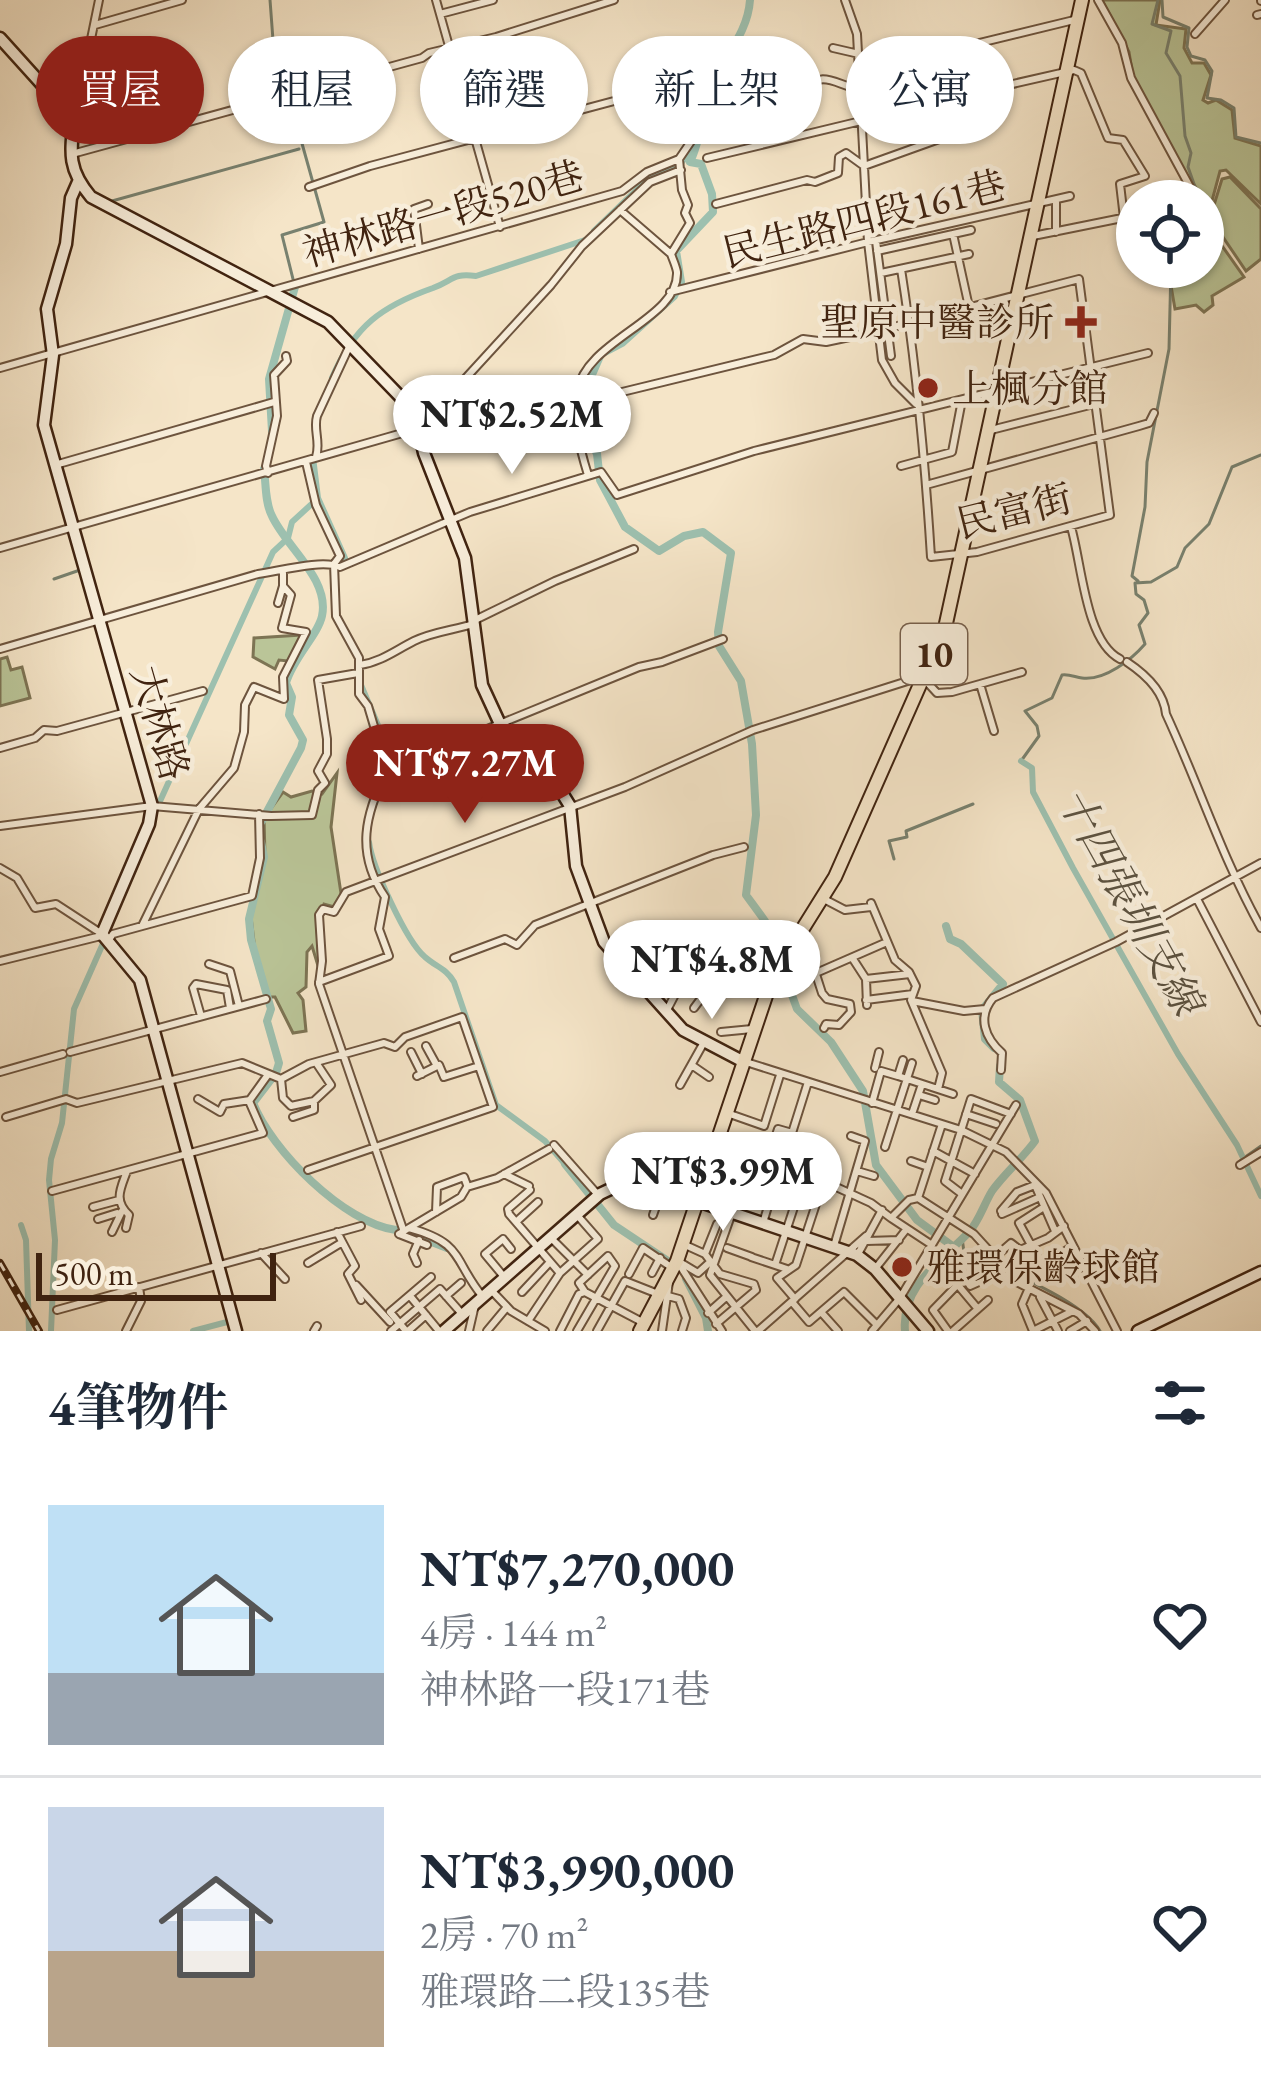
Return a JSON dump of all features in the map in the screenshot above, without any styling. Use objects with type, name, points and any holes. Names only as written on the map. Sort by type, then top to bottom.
[{"type":"main road","name":"10","points":[[642,1327],[664,1296],[754,1028],[780,965],[822,898],[944,614],[1078,0]]},
{"type":"main road","name":"10","points":[[1015,295],[1033,236],[1036,205]]},
{"type":"main road","name":"10","points":[[977,470],[994,393]]},
{"type":"street","points":[[93,36],[99,0]]},
{"type":"street","points":[[95,26],[182,0]]},
{"type":"street","points":[[436,0],[446,36]]},
{"type":"street","points":[[440,14],[493,0]]},
{"type":"street","points":[[488,36],[614,0]]},
{"type":"street","points":[[845,0],[857,36]]},
{"type":"street","points":[[1099,0],[1122,43],[1131,78],[1186,180]]},
{"type":"street","points":[[1195,34],[1225,0]]},
{"type":"street","points":[[1008,36],[1074,20]]},
{"type":"street","points":[[0,38],[36,78]]},
{"type":"street","points":[[833,49],[846,52]]},
{"type":"street","points":[[69,155],[420,59]]},
{"type":"street","points":[[864,166],[956,133],[962,116],[982,110],[982,92],[1063,72],[1081,73],[1108,138],[1125,142],[1145,176],[1132,180]]},
{"type":"street","points":[[707,158],[846,125]]},
{"type":"street","points":[[71,144],[69,155],[78,182],[108,209],[328,322],[415,412],[465,558],[482,685],[500,724],[541,759],[570,806],[576,866],[606,947],[666,1014],[703,1044],[744,1062],[962,1130],[1014,1159],[1064,1226],[1117,1331]]},
{"type":"street","points":[[309,187],[460,144]]},
{"type":"street","points":[[477,144],[500,226]]},
{"type":"street","points":[[671,254],[690,223],[679,159],[689,144]]},
{"type":"street","points":[[863,144],[885,367],[919,409]]},
{"type":"street","points":[[716,204],[815,182],[838,172],[839,158],[846,153],[864,166]]},
{"type":"street","name":"神林路一段520巷","points":[[0,368],[622,191],[646,172],[679,159]]},
{"type":"street","points":[[421,433],[582,246],[650,182],[681,170]]},
{"type":"street","name":"大林路","points":[[78,182],[47,309],[53,355],[43,412],[122,713],[152,806],[128,876],[105,919],[104,937]]},
{"type":"street","name":"民生路四段161巷","points":[[670,292],[1070,196]]},
{"type":"street","points":[[1056,199],[1056,232]]},
{"type":"street","points":[[419,249],[414,209],[428,204]]},
{"type":"street","points":[[588,476],[576,430],[580,384],[605,347],[665,304],[677,275],[671,254],[620,210]]},
{"type":"street","points":[[1033,236],[1116,220]]},
{"type":"street","points":[[951,223],[969,307]]},
{"type":"street","points":[[877,251],[971,230]]},
{"type":"street","points":[[872,241],[881,273],[891,356]]},
{"type":"street","points":[[881,273],[968,254]]},
{"type":"street","points":[[901,269],[926,485],[1149,423],[1154,413]]},
{"type":"street","points":[[577,403],[774,355],[802,339],[826,342],[878,332],[1078,279],[1099,437]]},
{"type":"street","points":[[316,457],[320,437],[315,423],[350,347]]},
{"type":"street","points":[[0,649],[258,574],[327,562],[340,567],[452,521],[602,472],[617,495],[754,451],[1148,353]]},
{"type":"street","points":[[268,473],[277,416],[274,375],[286,356]]},
{"type":"street","points":[[0,548],[316,457],[421,433],[447,434],[468,413],[580,384]]},
{"type":"street","points":[[901,466],[952,452],[962,400]]},
{"type":"street","points":[[55,465],[274,403]]},
{"type":"street","points":[[988,431],[1094,404]]},
{"type":"street","name":"民富街","points":[[926,485],[931,557],[1071,525],[1110,514],[1099,437]]},
{"type":"street","points":[[306,462],[316,506],[340,556],[334,564],[336,616],[359,669],[359,694],[368,706],[387,770]]},
{"type":"street","points":[[1071,525],[1090,615],[1102,645],[1143,673],[1165,700],[1166,714],[1201,789],[1234,878],[1261,928]]},
{"type":"street","points":[[0,826],[152,806],[278,816],[315,812],[318,790],[325,783],[318,771],[327,754],[318,680],[359,669],[634,549]]},
{"type":"street","points":[[278,603],[283,572]]},
{"type":"street","points":[[142,926],[199,809],[234,769],[245,705],[254,687],[284,699],[283,677],[306,632],[282,628],[291,595],[283,586]]},
{"type":"street","points":[[319,982],[389,956],[379,928],[385,897],[374,881],[364,834],[373,796],[387,770],[639,667],[723,639]]},
{"type":"street","points":[[406,1228],[319,982],[319,915],[327,908],[334,912],[340,908],[346,892],[743,738],[753,730],[920,678],[938,692],[1022,672]]},
{"type":"street","points":[[980,684],[994,731]]},
{"type":"street","points":[[0,748],[35,738],[44,730],[57,731],[203,692]]},
{"type":"street","points":[[0,961],[251,896],[260,858],[260,813]]},
{"type":"street","points":[[454,958],[505,939],[523,943],[535,925],[744,847]]},
{"type":"street","points":[[853,958],[866,979],[867,1002],[912,997],[980,1010],[1002,993],[1114,943],[1261,863]]},
{"type":"street","points":[[0,868],[16,878],[35,908],[56,904],[104,937],[139,976],[236,1331]]},
{"type":"street","points":[[822,898],[845,910],[871,905],[895,960],[916,986],[912,997],[942,1073],[938,1089]]},
{"type":"street","points":[[1197,899],[1259,1020]]},
{"type":"street","points":[[801,931],[826,999],[850,1004],[851,1012],[839,1025],[824,1028]]},
{"type":"street","points":[[674,942],[687,950],[699,974],[711,985],[694,1008]]},
{"type":"street","points":[[816,974],[887,942]]},
{"type":"street","points":[[666,1014],[681,983],[763,944]]},
{"type":"street","points":[[209,964],[230,971],[239,1006]]},
{"type":"street","points":[[866,979],[910,974]]},
{"type":"street","points":[[201,1016],[196,984],[227,990],[230,1008]]},
{"type":"street","points":[[0,1072],[266,999]]},
{"type":"street","points":[[980,1010],[988,1038],[1002,1053],[1001,1070]]},
{"type":"street","points":[[6,1117],[242,1064],[280,1079],[384,1043],[395,1046],[405,1036],[462,1017],[493,1107],[308,1170]]},
{"type":"street","points":[[721,1032],[754,1028]]},
{"type":"street","points":[[680,1085],[703,1044]]},
{"type":"street","points":[[426,1046],[444,1077],[479,1066]]},
{"type":"street","points":[[411,1052],[420,1075],[437,1066]]},
{"type":"street","points":[[874,1068],[879,1052]]},
{"type":"street","points":[[885,1148],[908,1062]]},
{"type":"street","points":[[280,1079],[284,1102],[301,1106],[314,1101],[331,1085],[317,1064]]},
{"type":"street","points":[[693,1066],[709,1078]]},
{"type":"street","points":[[869,1102],[881,1071],[953,1094]]},
{"type":"street","points":[[727,1113],[764,1126],[781,1073]]},
{"type":"street","points":[[198,1100],[219,1116],[224,1104],[250,1100],[268,1075]]},
{"type":"street","points":[[766,1166],[778,1129],[792,1133],[808,1082]]},
{"type":"street","points":[[912,1114],[922,1084]]},
{"type":"street","points":[[919,1094],[935,1100]]},
{"type":"street","points":[[52,1192],[263,1133],[250,1100]]},
{"type":"street","points":[[962,1194],[946,1184],[970,1100],[1011,1114]]},
{"type":"street","points":[[293,1117],[314,1110],[314,1101]]},
{"type":"street","points":[[775,1265],[797,1198],[816,1204],[795,1267],[777,1278],[809,1322],[844,1292],[874,1327],[904,1303],[948,1217],[1016,1105]]},
{"type":"street","points":[[967,1114],[996,1124]]},
{"type":"street","points":[[891,1218],[918,1198],[942,1124]]},
{"type":"street","points":[[834,1246],[865,1141],[851,1136]]},
{"type":"street","points":[[417,1263],[413,1254],[423,1242],[399,1234],[461,1197],[467,1187],[504,1174],[552,1147],[596,1198]]},
{"type":"street","points":[[653,1215],[672,1163],[693,1147]]},
{"type":"street","points":[[933,1151],[975,1174]]},
{"type":"street","points":[[1243,1164],[1261,1152]]},
{"type":"street","points":[[773,1189],[791,1195],[799,1187],[804,1159]]},
{"type":"street","points":[[910,1161],[928,1167]]},
{"type":"street","points":[[674,1268],[698,1273],[711,1266],[750,1162],[779,1170],[763,1222]]},
{"type":"street","points":[[112,1232],[122,1211],[118,1193],[127,1171]]},
{"type":"street","points":[[857,1172],[874,1176]]},
{"type":"street","points":[[504,1174],[530,1188],[508,1209],[560,1273]]},
{"type":"street","points":[[436,1212],[437,1187],[464,1178],[467,1187]]},
{"type":"street","points":[[410,1296],[441,1331],[596,1198],[630,1183],[662,1189],[854,1253],[928,1331]]},
{"type":"street","points":[[1036,1184],[1058,1249]]},
{"type":"street","points":[[1036,1184],[1017,1192],[1001,1212],[1040,1197]]},
{"type":"street","points":[[834,1186],[882,1210],[905,1231],[936,1239]]},
{"type":"street","points":[[918,1198],[974,1234],[994,1257],[1011,1243],[1020,1250],[1064,1226]]},
{"type":"street","points":[[93,1207],[119,1200]]},
{"type":"street","points":[[516,1222],[538,1202]]},
{"type":"street","points":[[1044,1269],[1018,1223],[1045,1207]]},
{"type":"street","points":[[682,1244],[705,1254],[712,1280],[757,1331],[854,1253],[882,1210]]},
{"type":"street","points":[[98,1219],[122,1211],[129,1215],[126,1228]]},
{"type":"street","points":[[527,1321],[560,1273],[598,1239],[577,1215]]},
{"type":"street","points":[[705,1254],[717,1225]]},
{"type":"street","points":[[57,1310],[361,1226]]},
{"type":"street","points":[[406,1228],[453,1248],[475,1302],[469,1331]]},
{"type":"street","points":[[875,1270],[905,1231]]},
{"type":"street","points":[[337,1232],[355,1266],[348,1274],[361,1300]]},
{"type":"street","points":[[506,1277],[485,1255],[501,1237],[511,1249]]},
{"type":"street","points":[[550,1238],[588,1275]]},
{"type":"street","points":[[864,1239],[899,1240]]},
{"type":"street","points":[[308,1263],[343,1243]]},
{"type":"street","points":[[1073,1246],[1061,1260],[1027,1278],[1022,1304],[1033,1331],[1073,1311]]},
{"type":"street","points":[[727,1248],[787,1269]]},
{"type":"street","points":[[601,1329],[643,1249],[686,1271],[719,1328],[756,1289],[751,1281],[725,1277],[711,1266]]},
{"type":"street","points":[[261,1253],[285,1279]]},
{"type":"street","points":[[578,1331],[596,1298],[615,1266],[608,1256],[579,1283],[585,1292],[596,1298],[611,1305],[642,1327]]},
{"type":"street","points":[[1016,1267],[1036,1256]]},
{"type":"street","points":[[652,1273],[660,1258]]},
{"type":"street","points":[[522,1292],[550,1262]]},
{"type":"street","points":[[957,1280],[970,1286],[999,1273],[1073,1311],[1095,1331]]},
{"type":"street","points":[[1138,1331],[1261,1275]]},
{"type":"street","points":[[1150,1331],[1261,1275]]},
{"type":"street","points":[[398,1325],[410,1296],[430,1277]]},
{"type":"street","points":[[627,1278],[679,1299],[686,1318],[680,1331],[662,1328],[664,1296]]},
{"type":"street","points":[[351,1280],[398,1325]]},
{"type":"street","points":[[957,1280],[978,1309]]},
{"type":"street","points":[[957,1280],[933,1310],[951,1331],[988,1300]]},
{"type":"street","points":[[398,1325],[461,1281],[475,1302]]},
{"type":"street","points":[[126,1331],[141,1301],[139,1287]]},
{"type":"street","points":[[343,1296],[355,1291]]},
{"type":"street","points":[[443,1292],[507,1307],[545,1331]]},
{"type":"street","points":[[560,1331],[585,1292]]},
{"type":"street","points":[[1039,1294],[1058,1331]]},
{"type":"street","points":[[708,1313],[726,1297]]},
{"type":"street","points":[[487,1331],[507,1307]]},
{"type":"street","points":[[821,1312],[838,1331]]},
{"type":"street","points":[[398,1325],[426,1315]]},
{"type":"street","points":[[964,1321],[972,1331]]},
{"type":"street","points":[[1070,1331],[1088,1321]]},
{"type":"green space","points":[[1102,0],[1160,0],[1156,25],[1186,29],[1184,48],[1192,63],[1204,63],[1211,75],[1203,100],[1216,100],[1232,110],[1235,138],[1261,146],[1261,204],[1226,170],[1220,171],[1218,180],[1190,180],[1133,77],[1129,52]]},
{"type":"green space","points":[[1230,177],[1261,209],[1261,259],[1246,271],[1224,239],[1222,179]]},
{"type":"green space","points":[[1224,249],[1244,277],[1212,296],[1213,305],[1204,312],[1196,305],[1175,309],[1171,288],[1224,288]]},
{"type":"green space","points":[[302,635],[288,661],[279,660],[275,669],[253,657],[254,638]]},
{"type":"green space","points":[[7,657],[11,670],[22,667],[30,698],[0,706],[0,659]]},
{"type":"green space","points":[[337,773],[331,827],[342,900],[338,908],[324,904],[317,925],[319,969],[312,946],[307,952],[306,987],[298,993],[306,1031],[293,1033],[275,997],[269,997],[255,950],[251,917],[265,856],[264,818],[283,792],[291,797],[312,791],[322,794]]},
{"type":"waterway","points":[[270,0],[273,40],[324,222],[282,235],[295,287]]},
{"type":"waterway","points":[[750,0],[742,31],[711,88],[690,162],[701,164],[713,212],[676,251],[681,282],[674,296],[622,343],[601,354],[591,377],[586,430],[597,454],[600,480],[625,527],[659,551],[684,536],[703,532],[731,553],[718,632],[719,646],[741,681],[752,744],[756,815],[746,895],[765,921],[797,1009],[831,1042],[863,1091],[876,1165],[917,1220],[951,1245]]},
{"type":"waterway","points":[[1158,0],[1152,24],[1171,31],[1166,53],[1180,76],[1193,180]]},
{"type":"waterway","points":[[1162,0],[1163,17],[1189,28],[1191,56],[1205,60],[1212,71],[1207,98],[1234,108],[1236,137],[1261,143]]},
{"type":"waterway","points":[[594,231],[650,177],[682,162],[696,144]]},
{"type":"waterway","points":[[112,201],[299,149]]},
{"type":"waterway","points":[[332,378],[360,331],[399,302],[457,276],[476,276],[585,240]]},
{"type":"waterway","points":[[272,431],[269,379],[295,287]]},
{"type":"waterway","points":[[1138,581],[1132,576],[1169,349],[1170,288]]},
{"type":"waterway","points":[[1021,761],[1039,736],[1025,711],[1052,698],[1062,675],[1091,678],[1109,673],[1145,644],[1139,625],[1148,613],[1135,583],[1151,582],[1177,567],[1185,548],[1209,524],[1232,467],[1261,455]]},
{"type":"waterway","points":[[313,457],[318,498],[345,558],[337,565]]},
{"type":"waterway","points":[[262,821],[301,748],[303,740],[289,715],[292,697],[286,683],[320,623],[323,602],[313,576],[270,511],[264,469]]},
{"type":"waterway","points":[[156,810],[273,552],[288,538],[292,522],[316,500]]},
{"type":"waterway","points":[[54,579],[80,570]]},
{"type":"waterway","points":[[361,685],[393,761],[381,788]]},
{"type":"waterway","name":"十四張圳支線","points":[[1021,761],[1032,768],[1033,792],[1073,868],[1178,1054],[1237,1145],[1261,1196]]},
{"type":"waterway","points":[[894,859],[889,841],[973,804]]},
{"type":"waterway","points":[[261,842],[264,857],[249,919],[279,1063],[253,1103],[276,1142],[312,1182],[354,1214],[396,1230]]},
{"type":"waterway","points":[[369,842],[383,885],[409,936],[454,982],[496,1105],[545,1141],[565,1164]]},
{"type":"waterway","points":[[946,926],[950,939],[1003,984],[982,1010],[985,1039],[994,1048]]},
{"type":"waterway","points":[[51,1331],[55,1240],[51,1159],[62,1123],[74,1009],[105,939]]},
{"type":"waterway","points":[[905,1331],[905,1315],[916,1287],[969,1232],[992,1191],[1035,1141],[1020,1100],[999,1082],[1000,1066]]},
{"type":"waterway","points":[[1241,1160],[1261,1146]]},
{"type":"waterway","points":[[565,1164],[614,1225],[677,1267]]},
{"type":"waterway","points":[[21,1225],[26,1240],[29,1331]]},
{"type":"waterway","points":[[404,1231],[447,1248]]},
{"type":"waterway","points":[[962,1238],[964,1252],[1058,1296],[1100,1331]]},
{"type":"waterway","points":[[686,1279],[708,1331]]},
{"type":"waterway","points":[[193,1331],[231,1321]]},
{"type":"railway","points":[[0,1263],[39,1331]]},
{"type":"place","name":"聖原中醫診所","points":[[1081,322]]},
{"type":"place","name":"上楓分館","points":[[928,388]]},
{"type":"place","name":"雅環保齡球館","points":[[902,1267]]}]
